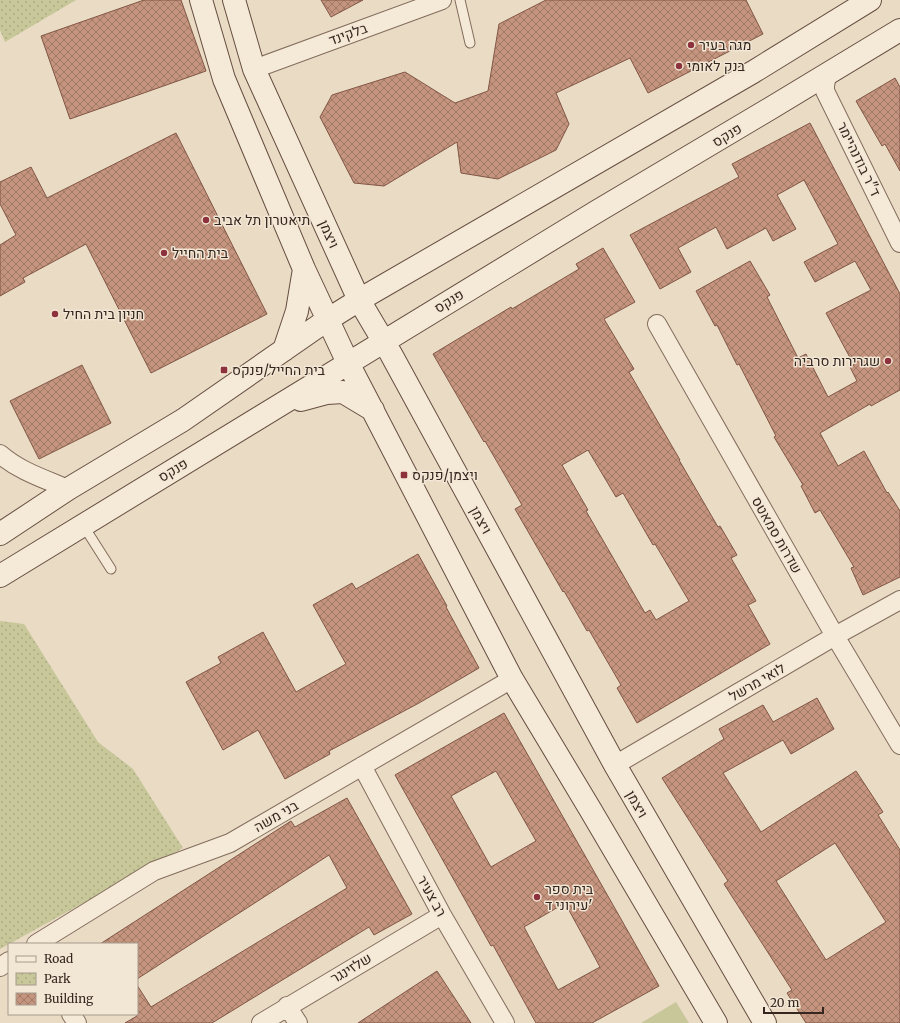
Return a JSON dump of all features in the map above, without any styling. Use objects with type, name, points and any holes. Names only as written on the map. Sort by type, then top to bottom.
[{"type":"street","points":[[201,0],[224,79],[304,269],[348,363],[512,680],[716,1023]]},
{"type":"street","name":"ויצמן","points":[[234,0],[254,69],[359,300],[384,341],[615,765],[765,1023]]},
{"type":"street","name":"בלקינד","points":[[254,69],[442,0]]},
{"type":"street","points":[[0,534],[68,490],[183,420],[327,320],[359,300],[753,72],[870,0]]},
{"type":"street","name":"פנקס","points":[[0,576],[590,216],[900,30]]},
{"type":"street","name":"ד\"ר בודנהיימר","points":[[827,74],[825,91],[900,243]]},
{"type":"street","points":[[284,350],[297,311],[304,269]]},
{"type":"street","name":"שדרות סמאטס","points":[[657,324],[835,636],[900,745]]},
{"type":"street","points":[[273,409],[302,399],[327,393],[343,392],[373,410]]},
{"type":"street","points":[[0,454],[9,462],[18,467],[68,490]]},
{"type":"street","name":"לואי מרשל","points":[[615,765],[835,636],[900,600]]},
{"type":"street","name":"בני משה","points":[[38,943],[154,871],[230,843],[512,680]]},
{"type":"street","name":"רב צעיר","points":[[362,766],[442,915],[505,1023]]},
{"type":"street","name":"שלזינגר","points":[[261,1023],[287,1006],[442,915]]},
{"type":"street","points":[[287,1006],[298,1023]]},
{"type":"lane","points":[[460,0],[470,43]]},
{"type":"lane","points":[[83,525],[111,569]]},
{"type":"green space","points":[[0,0],[76,0],[5,42],[0,30]]},
{"type":"green space","points":[[0,621],[24,624],[98,742],[133,769],[183,848],[11,943],[8,943],[8,945],[0,949]]},
{"type":"green space","points":[[676,1002],[689,1023],[641,1023]]},
{"type":"building","points":[[144,0],[181,0],[206,71],[70,119],[41,36]]},
{"type":"building","points":[[321,0],[363,0],[331,17]]},
{"type":"building","points":[[546,0],[746,0],[763,34],[648,93],[630,58],[556,93],[569,124],[556,150],[498,179],[461,173],[457,142],[384,186],[354,183],[320,117],[332,95],[405,72],[455,103],[488,91],[499,24]]},
{"type":"building","points":[[895,78],[900,87],[900,171],[885,144],[882,146],[856,101]]},
{"type":"building","points":[[810,123],[900,294],[900,390],[871,406],[870,404],[820,433],[838,466],[864,451],[887,493],[888,492],[900,511],[900,577],[863,595],[851,568],[854,567],[820,510],[815,513],[801,486],[803,485],[774,437],[776,436],[739,364],[737,365],[717,325],[715,326],[696,291],[750,261],[770,295],[767,297],[798,358],[806,354],[828,397],[857,381],[850,367],[854,365],[826,313],[871,290],[855,261],[815,282],[804,262],[838,244],[804,180],[777,195],[796,229],[773,241],[766,228],[727,249],[716,227],[678,248],[691,272],[660,289],[630,235],[739,177],[732,164]]},
{"type":"building","name":"בית החייל","points":[[176,133],[267,314],[151,373],[86,244],[23,278],[25,282],[0,296],[0,245],[16,235],[0,204],[0,182],[31,167],[47,198]]},
{"type":"building","points":[[603,248],[635,302],[604,319],[634,369],[629,372],[718,527],[720,526],[737,555],[731,558],[756,601],[748,605],[770,644],[637,723],[617,688],[621,685],[589,630],[587,631],[564,591],[563,592],[515,509],[522,505],[433,354],[511,307],[512,309],[579,269],[576,264]],"holes":[[[588,450],[616,497],[623,493],[653,545],[655,544],[689,601],[656,620],[650,610],[645,613],[586,511],[588,510],[562,465]]]},
{"type":"building","points":[[82,365],[111,423],[39,459],[10,401]]},
{"type":"building","points":[[418,554],[479,668],[419,703],[329,751],[330,754],[285,779],[258,730],[223,750],[186,682],[221,663],[218,657],[263,632],[296,692],[346,664],[313,605],[352,583],[356,589]]},
{"type":"building","points":[[817,698],[834,729],[791,754],[783,740],[723,773],[761,832],[856,771],[883,812],[878,815],[900,850],[900,1023],[806,1023],[787,993],[792,990],[724,884],[728,881],[662,778],[724,739],[719,729],[763,705],[773,722]],"holes":[[[835,843],[886,922],[826,960],[776,881]]]},
{"type":"building","points":[[504,713],[659,986],[592,1023],[536,1023],[395,775]],"holes":[[[496,771],[536,841],[491,867],[451,796]],[[565,903],[600,967],[558,990],[524,927]]]},
{"type":"building","points":[[347,798],[412,914],[374,935],[369,927],[212,1023],[125,1023],[138,1015],[138,987],[151,1007],[347,888],[329,855],[138,978],[138,943],[102,943],[291,821],[295,827]]},
{"type":"building","points":[[437,971],[471,1023],[358,1023]]},
{"type":"place","name":"מגה בעיר","points":[[691,45]]},
{"type":"place","name":"בנק לאומי","points":[[679,66]]},
{"type":"place","name":"תיאטרון תל אביב","points":[[206,220]]},
{"type":"place","name":"בית החייל","points":[[164,253]]},
{"type":"place","name":"חניון בית החיל","points":[[55,314]]},
{"type":"place","name":"שגרירות סרביה","points":[[888,361]]},
{"type":"place","name":"בית החייל/פנקס","points":[[224,370]]},
{"type":"place","name":"ויצמן/פנקס","points":[[404,475]]},
{"type":"place","name":"בית ספר עירוני ד'","points":[[537,897]]}]
